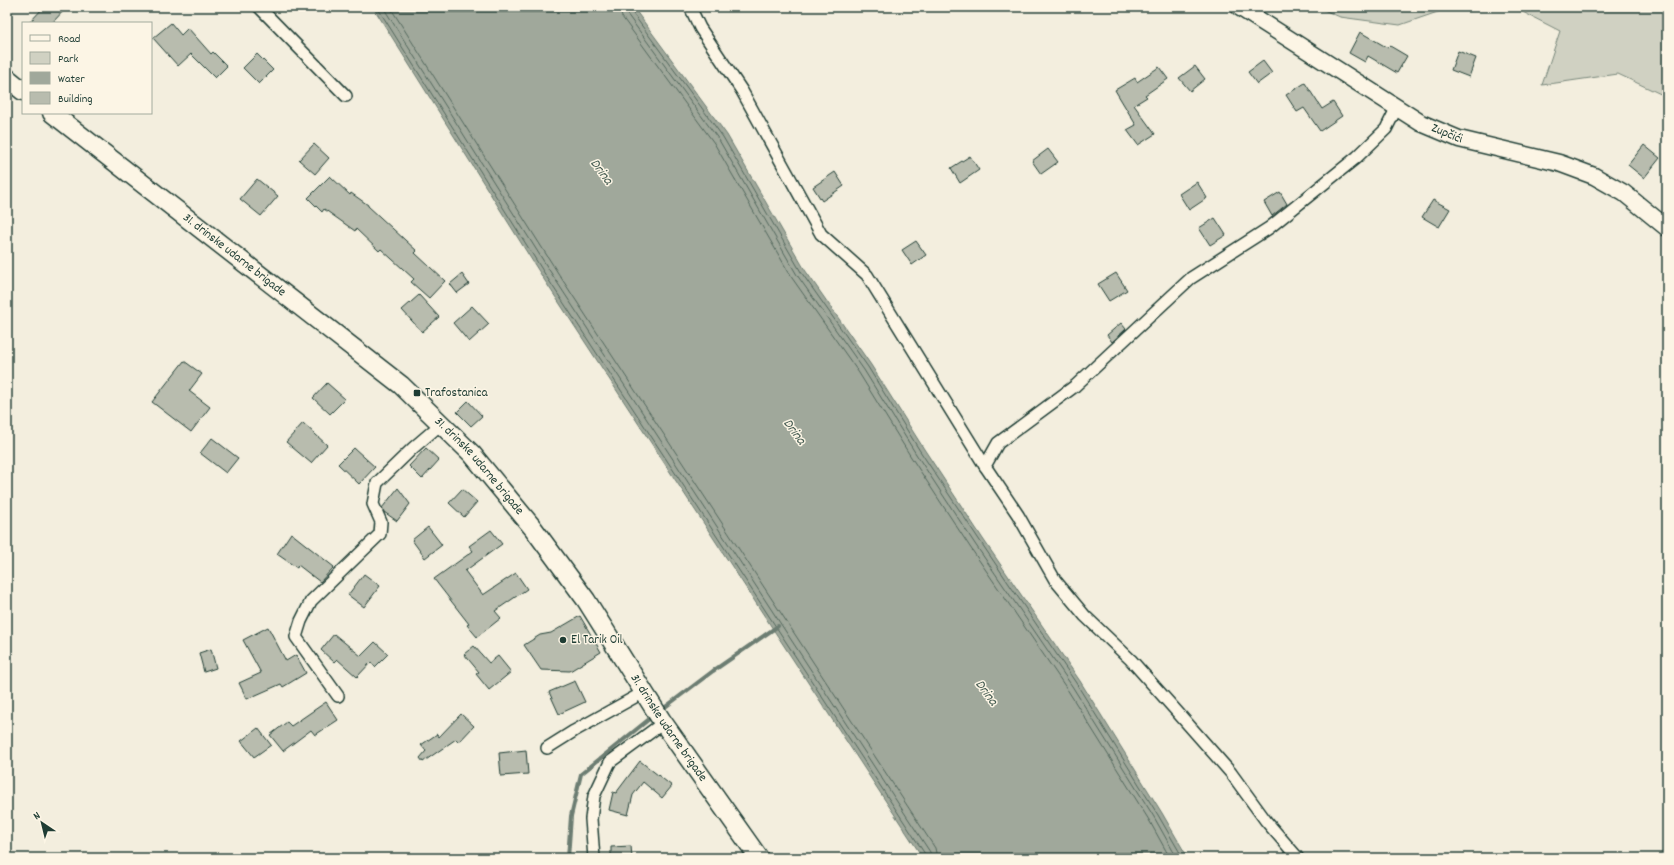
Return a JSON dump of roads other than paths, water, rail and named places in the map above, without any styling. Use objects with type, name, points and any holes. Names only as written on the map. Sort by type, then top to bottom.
[{"type":"main road","name":"Zupčići","points":[[1240,7],[1421,123],[1460,140],[1559,163],[1594,176],[1624,193],[1667,228]]},
{"type":"main road","points":[[7,78],[22,90]]},
{"type":"main road","name":"31. drinske udarne brigade","points":[[53,114],[401,385],[472,454],[533,528],[586,600],[660,718],[760,858]]},
{"type":"street","points":[[259,7],[346,96]]},
{"type":"street","points":[[690,7],[700,28],[742,91],[821,234],[867,275],[984,466],[1018,515],[1055,580],[1085,616],[1131,660],[1231,773],[1266,821],[1298,858]]},
{"type":"street","points":[[984,466],[998,443],[1075,386],[1191,278],[1269,228],[1357,157],[1386,129],[1396,107]]},
{"type":"street","points":[[338,696],[296,637],[301,621],[311,601],[380,534],[381,522],[373,504],[377,484],[441,424]]},
{"type":"street","points":[[547,748],[574,731],[644,692]]},
{"type":"street","points":[[594,858],[591,819],[594,796],[610,762],[660,718]]},
{"type":"water","name":"Drina","points":[[373,7],[633,7],[727,135],[805,270],[871,365],[983,539],[1080,681],[1162,813],[1188,858],[923,858],[545,281]]},
{"type":"waterway","points":[[660,711],[713,671],[778,626]]},
{"type":"waterway","points":[[568,858],[571,816],[581,774],[653,716]]},
{"type":"place","name":"Trafostanica","points":[[417,393]]},
{"type":"place","name":"El Tarik Oil","points":[[563,640]]}]
